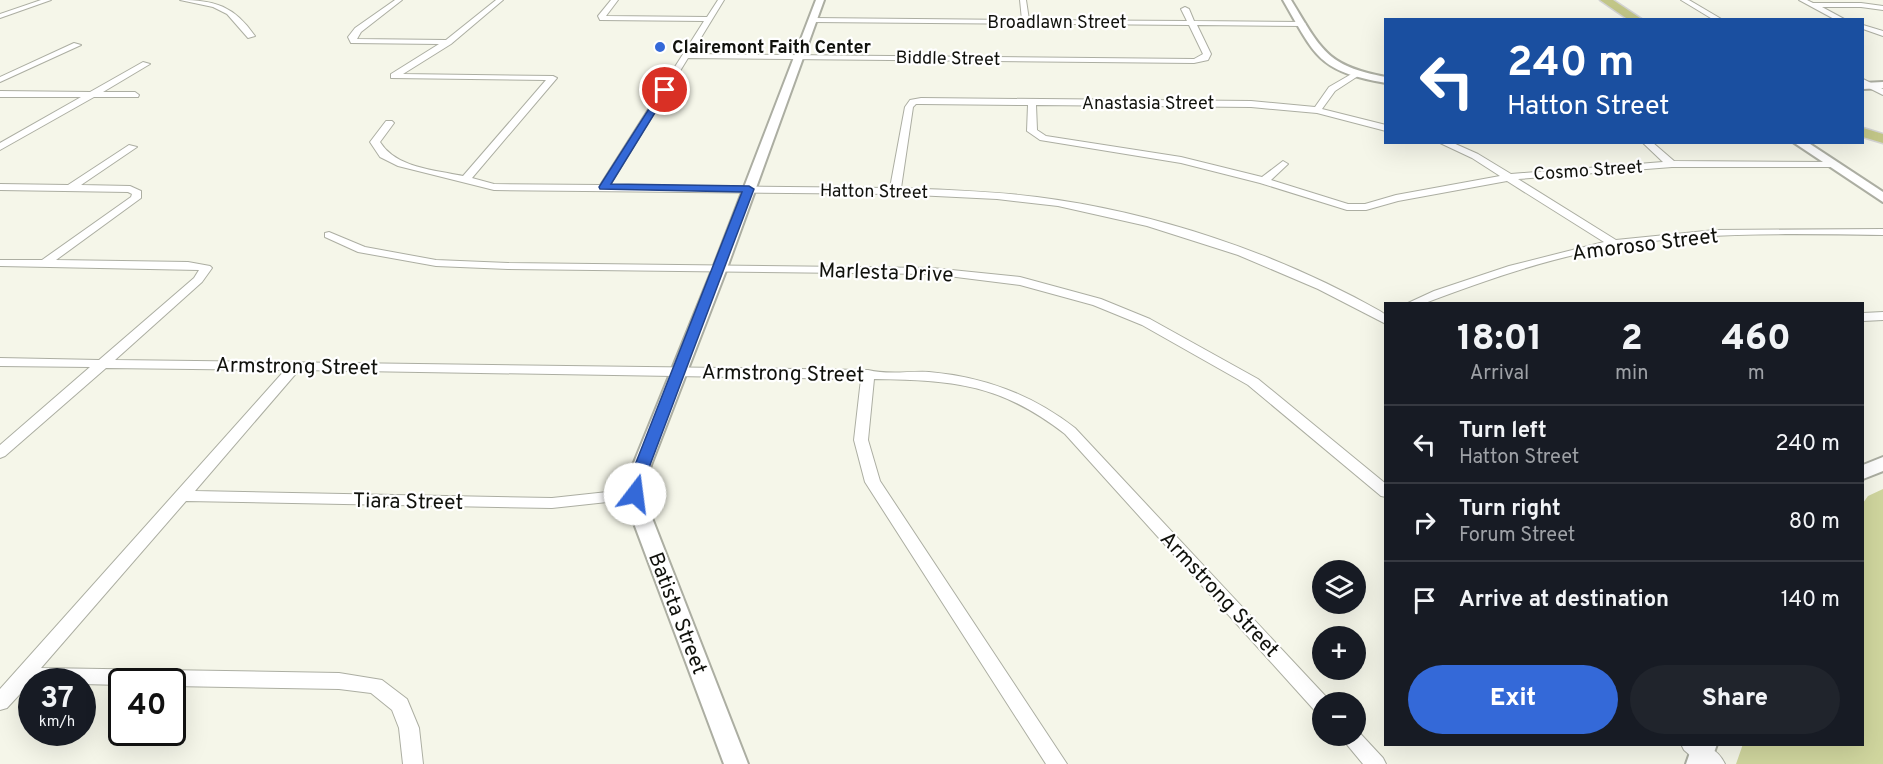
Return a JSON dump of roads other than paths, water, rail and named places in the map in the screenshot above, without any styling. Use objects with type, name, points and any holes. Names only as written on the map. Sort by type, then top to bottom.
[{"type":"main road","points":[[1600,3],[1615,18]]},
{"type":"main road","points":[[1600,3],[1634,18]]},
{"type":"main road","points":[[1864,120],[1883,127]]},
{"type":"main road","points":[[1864,132],[1883,140]]},
{"type":"street","points":[[0,16],[48,0]]},
{"type":"street","points":[[183,0],[211,5],[237,15],[251,36]]},
{"type":"street","points":[[399,0],[358,30],[352,38],[354,41],[448,42]]},
{"type":"street","points":[[465,180],[554,78],[394,76],[448,42],[500,0]]},
{"type":"street","points":[[615,0],[602,16],[709,19]]},
{"type":"street","points":[[604,187],[721,0]]},
{"type":"street","points":[[635,494],[642,465],[720,268],[820,0]]},
{"type":"street","points":[[1023,0],[1026,22]]},
{"type":"street","points":[[1287,0],[1325,61],[1354,74],[1384,80]]},
{"type":"street","points":[[1684,0],[1716,18]]},
{"type":"street","points":[[1802,0],[1839,18]]},
{"type":"street","points":[[1812,5],[1861,5],[1883,8]]},
{"type":"street","points":[[1185,9],[1192,23]]},
{"type":"street","name":"Broadlawn Street","points":[[813,20],[1302,24]]},
{"type":"street","name":"Biddle Street","points":[[686,56],[1194,60],[1205,58],[1207,54],[1192,23]]},
{"type":"street","points":[[1864,27],[1883,34]]},
{"type":"street","points":[[0,80],[77,45]]},
{"type":"street","points":[[0,147],[146,64]]},
{"type":"street","points":[[1317,110],[1332,89],[1354,74]]},
{"type":"street","points":[[1866,85],[1883,85]]},
{"type":"street","points":[[1866,85],[1883,92]]},
{"type":"street","points":[[0,94],[135,95]]},
{"type":"street","name":"Anastasia Street","points":[[895,191],[909,107],[913,102],[1251,104],[1317,110],[1384,127]]},
{"type":"street","points":[[1032,102],[1032,131],[1043,138],[1181,160],[1264,182],[1283,164]]},
{"type":"street","name":"Hatton Street","points":[[389,123],[375,142],[383,156],[401,164],[494,187],[895,191],[1014,198],[1057,203],[1146,221],[1216,243],[1273,265],[1384,317]]},
{"type":"street","points":[[1447,144],[1475,156],[1614,243]]},
{"type":"street","points":[[1648,144],[1671,164]]},
{"type":"street","points":[[1801,144],[1883,198]]},
{"type":"street","points":[[70,188],[132,147]]},
{"type":"street","name":"Cosmo Street","points":[[1264,182],[1347,207],[1366,207],[1396,198],[1509,177],[1671,164],[1832,165]]},
{"type":"street","points":[[0,188],[130,189],[137,193],[136,198],[45,263]]},
{"type":"street","name":"Amoroso Street","points":[[1417,302],[1509,268],[1614,243],[1702,234],[1779,231],[1883,232]]},
{"type":"street","name":"Marlesta Drive","points":[[329,235],[362,250],[436,263],[508,266],[932,271],[1020,281],[1097,302],[1146,322],[1253,382],[1384,490]]},
{"type":"street","points":[[0,262],[188,265],[206,268],[198,280],[0,453]]},
{"type":"street","points":[[1864,317],[1883,316]]},
{"type":"street","name":"Armstrong Street","points":[[0,362],[868,374],[964,379],[1014,394],[1050,414],[1070,431],[1312,694]]},
{"type":"street","points":[[30,668],[296,366]]},
{"type":"street","points":[[868,374],[861,440],[873,482],[1056,764]]},
{"type":"street","points":[[1864,472],[1883,463]]},
{"type":"street","name":"Tiara Street","points":[[181,496],[552,503],[635,494]]},
{"type":"street","name":"Batista Street","points":[[635,494],[642,518],[736,764]]},
{"type":"street","points":[[96,676],[339,681],[375,686],[400,705],[409,728],[413,764]]},
{"type":"street","points":[[0,702],[18,682]]},
{"type":"street","points":[[1359,746],[1376,764]]},
{"type":"place","name":"Clairemont Faith Center","points":[[660,47]]}]
